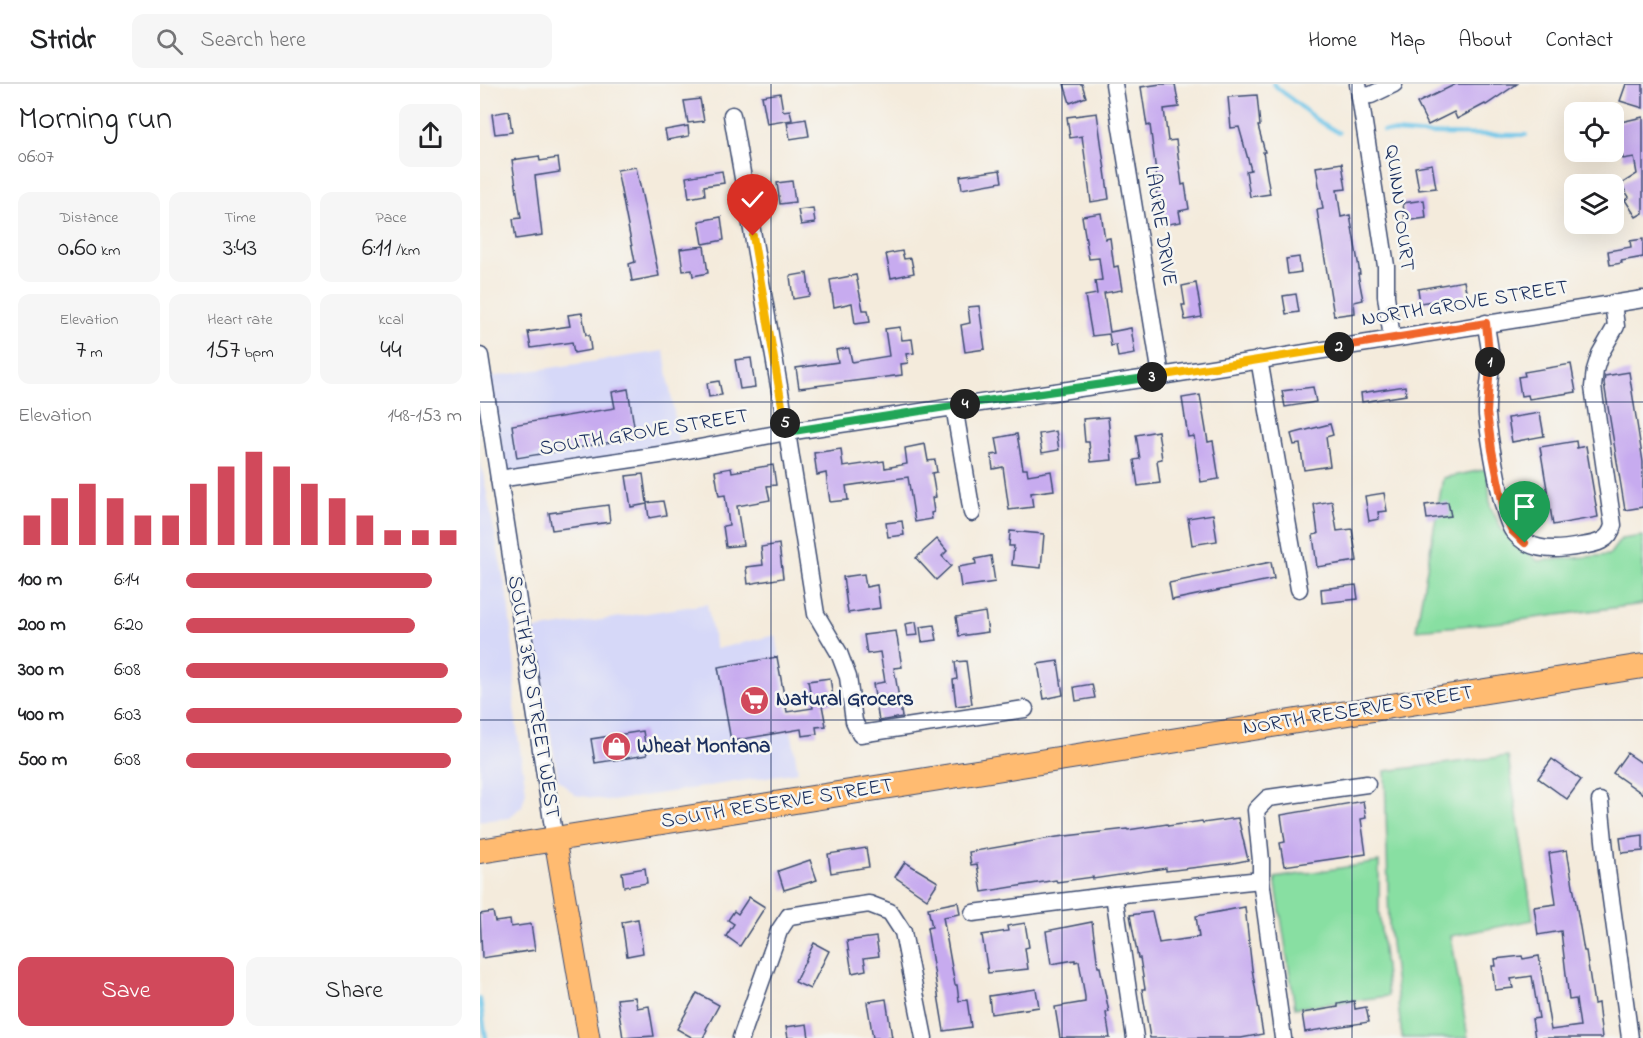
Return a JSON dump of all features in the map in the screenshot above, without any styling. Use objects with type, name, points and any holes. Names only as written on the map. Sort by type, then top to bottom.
[{"type":"highway","name":"NORTH RESERVE STREET","points":[[1073,756],[1643,666]]},
{"type":"highway","name":"SOUTH RESERVE STREET","points":[[480,851],[1073,756]]},
{"type":"main road","name":"SOUTH 3RD STREET WEST","points":[[555,840],[589,1038]]},
{"type":"street","name":"LAURIE DRIVE","points":[[1114,84],[1161,376]]},
{"type":"street","points":[[1359,90],[1371,95],[1394,84]]},
{"type":"street","name":"QUINN COURT","points":[[1359,90],[1386,266],[1386,296],[1392,338]]},
{"type":"street","points":[[732,115],[816,614],[839,653],[848,677],[854,721],[860,734],[1024,709]]},
{"type":"street","name":"NORTH GROVE STREET","points":[[1259,359],[1643,298]]},
{"type":"street","points":[[1486,323],[1491,359],[1487,413],[1505,515],[1512,531],[1525,543],[1537,548],[1581,546],[1598,543],[1612,533],[1613,525],[1593,387],[1600,354],[1616,326],[1613,303]]},
{"type":"street","name":"SOUTH 3RD STREET WEST","points":[[480,356],[555,840]]},
{"type":"street","name":"SOUTH GROVE STREET","points":[[499,479],[1259,359]]},
{"type":"street","points":[[1259,359],[1299,589]]},
{"type":"street","points":[[954,406],[972,513]]},
{"type":"street","points":[[1283,1038],[1261,880],[1256,810],[1268,798],[1367,784]]},
{"type":"street","points":[[1600,801],[1630,1038]]},
{"type":"street","points":[[973,913],[1114,895],[1261,880]]},
{"type":"street","points":[[1114,895],[1135,1038]]},
{"type":"street","points":[[741,1038],[778,931],[789,916],[869,904],[890,912],[903,932],[924,1038]]},
{"type":"shaded area","points":[[664,351],[681,456],[506,483],[490,377]]},
{"type":"shaded area","points":[[480,458],[508,601],[515,668],[514,708],[526,791],[522,806],[509,818],[480,821]]},
{"type":"shaded area","points":[[707,604],[716,649],[776,635],[798,772],[612,801],[575,795],[558,779],[534,630]]},
{"type":"green space","points":[[1488,469],[1490,506],[1502,530],[1538,561],[1609,555],[1621,539],[1643,536],[1643,604],[1504,622],[1416,630],[1443,478]]},
{"type":"green space","points":[[1508,756],[1533,920],[1451,936],[1468,1038],[1402,1038],[1389,926],[1385,771]]},
{"type":"green space","points":[[1379,862],[1379,912],[1388,996],[1295,1008],[1275,878]]},
{"type":"building","points":[[1064,84],[1082,84],[1086,97],[1070,103]]},
{"type":"building","points":[[1175,84],[1179,107],[1164,109],[1168,141],[1176,140],[1182,185],[1185,184],[1189,209],[1179,211],[1181,222],[1162,225],[1150,125],[1147,126],[1141,87]]},
{"type":"building","points":[[1456,84],[1517,84],[1486,105],[1457,119],[1454,112],[1428,125],[1417,103]]},
{"type":"building","points":[[1626,84],[1643,84],[1643,108],[1620,101]]},
{"type":"building","points":[[780,93],[783,111],[790,110],[792,120],[767,124],[762,96]]},
{"type":"building","points":[[1257,95],[1260,126],[1258,126],[1265,152],[1263,152],[1270,194],[1250,197],[1246,171],[1251,170],[1239,127],[1231,128],[1228,97]]},
{"type":"building","points":[[700,99],[704,121],[688,123],[684,101]]},
{"type":"building","points":[[509,111],[512,132],[495,134],[492,114]]},
{"type":"building","points":[[1097,113],[1109,199],[1091,202],[1082,136],[1070,138],[1067,117]]},
{"type":"building","points":[[1643,117],[1643,213],[1636,217],[1625,200],[1629,197],[1624,189],[1624,182],[1637,174],[1634,157],[1624,159],[1624,121]]},
{"type":"building","points":[[806,119],[809,136],[790,139],[787,122]]},
{"type":"building","points":[[688,126],[689,136],[667,140],[665,130]]},
{"type":"building","points":[[539,156],[540,161],[558,158],[560,172],[535,176],[542,235],[516,239],[513,219],[521,218],[512,160]]},
{"type":"building","points":[[1342,163],[1346,189],[1337,190],[1341,217],[1350,215],[1363,300],[1354,302],[1355,313],[1334,316],[1317,210],[1323,209],[1316,167]]},
{"type":"building","points":[[1432,164],[1436,188],[1419,190],[1415,167]]},
{"type":"building","points":[[636,167],[659,276],[632,281],[629,264],[635,262],[617,170]]},
{"type":"building","points":[[1000,170],[1002,182],[962,189],[960,176]]},
{"type":"building","points":[[722,171],[724,183],[704,186],[705,195],[689,198],[686,177]]},
{"type":"building","points":[[792,181],[795,202],[780,204],[777,183]]},
{"type":"building","points":[[1424,200],[1426,218],[1405,221],[1403,203]]},
{"type":"building","points":[[813,208],[815,223],[801,225],[798,210]]},
{"type":"building","points":[[1101,213],[1105,239],[1110,238],[1114,267],[1118,266],[1122,290],[1104,293],[1110,332],[1131,328],[1135,354],[1118,357],[1116,345],[1111,346],[1109,334],[1092,336],[1085,296],[1097,294],[1095,281],[1102,280],[1099,258],[1089,259],[1082,216]]},
{"type":"building","points":[[721,217],[724,240],[703,244],[699,221]]},
{"type":"building","points":[[1643,239],[1643,257],[1610,265],[1608,251],[1631,247],[1630,241]]},
{"type":"building","points":[[704,246],[708,273],[693,276],[692,270],[683,271],[680,249]]},
{"type":"building","points":[[902,251],[904,259],[911,258],[914,273],[891,278],[886,254]]},
{"type":"building","points":[[1299,257],[1301,272],[1288,274],[1286,259]]},
{"type":"building","points":[[807,273],[810,296],[793,299],[790,276]]},
{"type":"building","points":[[856,275],[863,310],[868,310],[870,322],[855,324],[852,303],[834,307],[830,280]]},
{"type":"building","points":[[1464,281],[1467,296],[1420,303],[1418,289]]},
{"type":"building","points":[[1196,283],[1202,317],[1185,320],[1182,286]]},
{"type":"building","points":[[1296,294],[1299,312],[1286,314],[1283,296]]},
{"type":"building","points":[[979,306],[985,349],[965,352],[961,325],[970,323],[968,307]]},
{"type":"building","points":[[582,313],[591,350],[574,353],[572,342],[531,348],[528,332],[570,326],[568,315]]},
{"type":"building","points":[[900,327],[902,340],[912,339],[914,353],[906,354],[908,363],[901,364],[902,375],[799,388],[796,368],[838,362],[836,350],[849,348],[852,362],[889,356],[885,329]]},
{"type":"building","points":[[751,358],[755,387],[740,389],[735,360]]},
{"type":"building","points":[[1571,364],[1576,392],[1529,399],[1528,395],[1521,396],[1518,377],[1525,376],[1524,372]]},
{"type":"building","points":[[1629,372],[1643,462],[1643,507],[1625,510],[1604,383],[1605,376]]},
{"type":"building","points":[[719,381],[722,395],[709,397],[707,383]]},
{"type":"building","points":[[1405,386],[1406,395],[1362,402],[1361,393]]},
{"type":"building","points":[[1313,387],[1316,402],[1285,407],[1282,391]]},
{"type":"building","points":[[628,389],[636,438],[517,458],[512,425],[615,408],[612,392]]},
{"type":"building","points":[[1200,395],[1208,442],[1213,441],[1219,479],[1201,482],[1194,436],[1188,437],[1182,398]]},
{"type":"building","points":[[1540,413],[1544,436],[1512,442],[1508,418]]},
{"type":"building","points":[[1108,417],[1112,460],[1091,462],[1089,442],[1085,442],[1083,419]]},
{"type":"building","points":[[1330,424],[1333,435],[1326,437],[1330,466],[1304,470],[1300,444],[1294,445],[1291,434]]},
{"type":"building","points":[[1056,431],[1059,450],[1042,453],[1039,434]]},
{"type":"building","points":[[1158,431],[1162,459],[1157,460],[1160,483],[1138,486],[1134,460],[1140,459],[1136,435]]},
{"type":"building","points":[[1017,434],[1023,469],[1027,469],[1028,475],[1051,471],[1054,490],[1031,493],[1033,507],[1009,510],[1003,467],[993,469],[991,455],[999,454],[996,438]]},
{"type":"building","points":[[1576,441],[1577,448],[1586,446],[1598,517],[1553,525],[1540,447]]},
{"type":"building","points":[[925,444],[928,461],[935,460],[937,472],[932,473],[936,497],[932,498],[934,512],[931,513],[932,519],[915,522],[908,477],[846,486],[848,500],[830,502],[826,473],[817,475],[814,453],[841,449],[843,467],[884,461],[885,468],[907,464],[905,448]]},
{"type":"building","points":[[773,465],[776,485],[767,486],[770,500],[737,506],[743,545],[726,547],[723,526],[729,525],[725,495],[719,496],[715,471],[731,468],[732,472]]},
{"type":"building","points":[[643,474],[647,503],[663,501],[666,515],[649,518],[647,504],[631,507],[626,476]]},
{"type":"building","points":[[1384,493],[1387,511],[1378,512],[1379,519],[1369,521],[1365,496]]},
{"type":"building","points":[[1332,501],[1337,531],[1352,529],[1357,561],[1317,567],[1313,535],[1318,534],[1314,504]]},
{"type":"building","points":[[1448,502],[1451,516],[1427,519],[1425,505]]},
{"type":"building","points":[[608,505],[610,522],[552,530],[549,513]]},
{"type":"building","points":[[1213,514],[1217,541],[1192,545],[1188,518]]},
{"type":"building","points":[[902,521],[904,535],[888,537],[886,523]]},
{"type":"building","points":[[1010,531],[1044,534],[1041,568],[1012,565],[1014,546],[1009,546]]},
{"type":"building","points":[[937,539],[947,551],[942,556],[951,566],[936,580],[916,558]]},
{"type":"building","points":[[779,544],[783,578],[748,584],[746,567],[763,565],[761,547]]},
{"type":"building","points":[[991,556],[995,582],[961,587],[958,567],[976,564],[975,559]]},
{"type":"building","points":[[1271,562],[1274,579],[1172,600],[1169,583]]},
{"type":"building","points":[[864,574],[866,587],[877,585],[880,608],[848,613],[843,577]]},
{"type":"building","points":[[1356,585],[1358,599],[1322,603],[1321,589]]},
{"type":"building","points":[[985,612],[988,632],[959,636],[956,617]]},
{"type":"building","points":[[916,622],[918,635],[907,636],[905,624]]},
{"type":"building","points":[[934,625],[937,640],[922,642],[920,627]]},
{"type":"building","points":[[896,631],[902,667],[894,668],[902,717],[879,721],[873,684],[885,682],[880,652],[867,654],[864,635]]},
{"type":"building","points":[[777,657],[787,712],[813,708],[808,681],[830,678],[834,703],[822,705],[826,726],[816,727],[817,734],[802,736],[801,729],[731,741],[718,667]]},
{"type":"building","points":[[966,661],[972,704],[956,706],[953,680],[957,679],[955,662]]},
{"type":"building","points":[[1058,661],[1063,695],[1044,699],[1038,664]]},
{"type":"building","points":[[1092,684],[1095,698],[1076,701],[1074,687]]},
{"type":"building","points":[[643,731],[647,755],[595,763],[591,739]]},
{"type":"building","points":[[1627,753],[1643,764],[1643,794],[1613,773]]},
{"type":"building","points":[[1552,759],[1581,780],[1567,799],[1538,778]]},
{"type":"building","points":[[1363,801],[1366,818],[1361,819],[1366,854],[1284,866],[1280,843],[1285,842],[1281,815]]},
{"type":"building","points":[[1238,818],[1248,860],[1233,863],[1166,871],[1166,868],[1093,879],[1093,877],[1057,882],[1056,880],[982,892],[977,864],[971,865],[969,852],[1057,837]]},
{"type":"building","points":[[1643,835],[1643,851],[1622,853],[1620,838]]},
{"type":"building","points":[[866,848],[869,867],[831,873],[828,854]]},
{"type":"building","points":[[1567,850],[1594,1004],[1598,1003],[1602,1038],[1535,1038],[1532,1019],[1539,1018],[1532,976],[1511,979],[1513,988],[1495,990],[1492,966],[1496,966],[1495,959],[1522,956],[1523,959],[1539,956],[1551,1030],[1580,1026],[1576,999],[1569,1000],[1561,931],[1538,935],[1534,907],[1556,904],[1549,853]]},
{"type":"building","points":[[810,860],[817,880],[784,890],[778,871]]},
{"type":"building","points":[[905,862],[938,882],[927,899],[895,877]]},
{"type":"building","points":[[645,868],[647,883],[624,887],[622,872]]},
{"type":"building","points":[[749,897],[765,907],[740,946],[726,936],[734,924],[728,920],[734,911],[738,914]]},
{"type":"building","points":[[958,902],[960,914],[943,917],[959,1001],[967,1000],[971,1027],[944,1031],[927,928],[932,927],[928,908]]},
{"type":"building","points":[[1245,907],[1263,1034],[1241,1038],[1150,1038],[1142,989],[1145,989],[1140,958],[1138,958],[1130,915],[1152,912],[1159,943],[1199,937],[1196,916]]},
{"type":"building","points":[[493,912],[495,922],[510,920],[511,927],[531,924],[535,950],[482,958],[480,914]]},
{"type":"building","points":[[638,919],[643,953],[627,956],[622,922]]},
{"type":"building","points":[[1092,922],[1098,967],[1100,967],[1109,1012],[1106,1013],[1110,1038],[1060,1038],[1055,1007],[1085,1002],[1085,997],[1079,961],[1051,964],[1046,931]]},
{"type":"building","points":[[1025,923],[1029,947],[1025,948],[1028,969],[988,973],[982,935],[1008,931],[1007,926]]},
{"type":"building","points":[[876,937],[879,956],[864,958],[866,970],[852,973],[847,941]]},
{"type":"building","points":[[814,943],[829,951],[810,989],[795,982]]},
{"type":"building","points":[[1036,989],[1039,1007],[991,1014],[989,996]]},
{"type":"building","points":[[697,993],[719,1005],[703,1038],[693,1038],[677,1029]]},
{"type":"building","points":[[635,997],[637,1008],[649,1006],[654,1036],[623,1038],[617,999]]},
{"type":"building","points":[[886,999],[892,1038],[873,1038],[867,1002]]},
{"type":"building","points":[[1354,1001],[1355,1009],[1366,1007],[1369,1022],[1305,1032],[1302,1013],[1338,1007],[1338,1004]]},
{"type":"building","points":[[807,1024],[809,1038],[788,1038],[786,1027]]},
{"type":"waterway","points":[[1273,84],[1317,120],[1339,133]]},
{"type":"waterway","points":[[1383,131],[1419,134],[1526,135]]},
{"type":"waterway","points":[[480,999],[486,1038]]},
{"type":"place","name":"Natural Grocers","points":[[755,700]]},
{"type":"place","name":"Wheat Montana","points":[[616,747]]},
{"type":"route","points":[[753,236],[787,432],[1161,376],[1486,323],[1491,359],[1487,413],[1492,450],[1505,515],[1512,531],[1525,543]]}]
